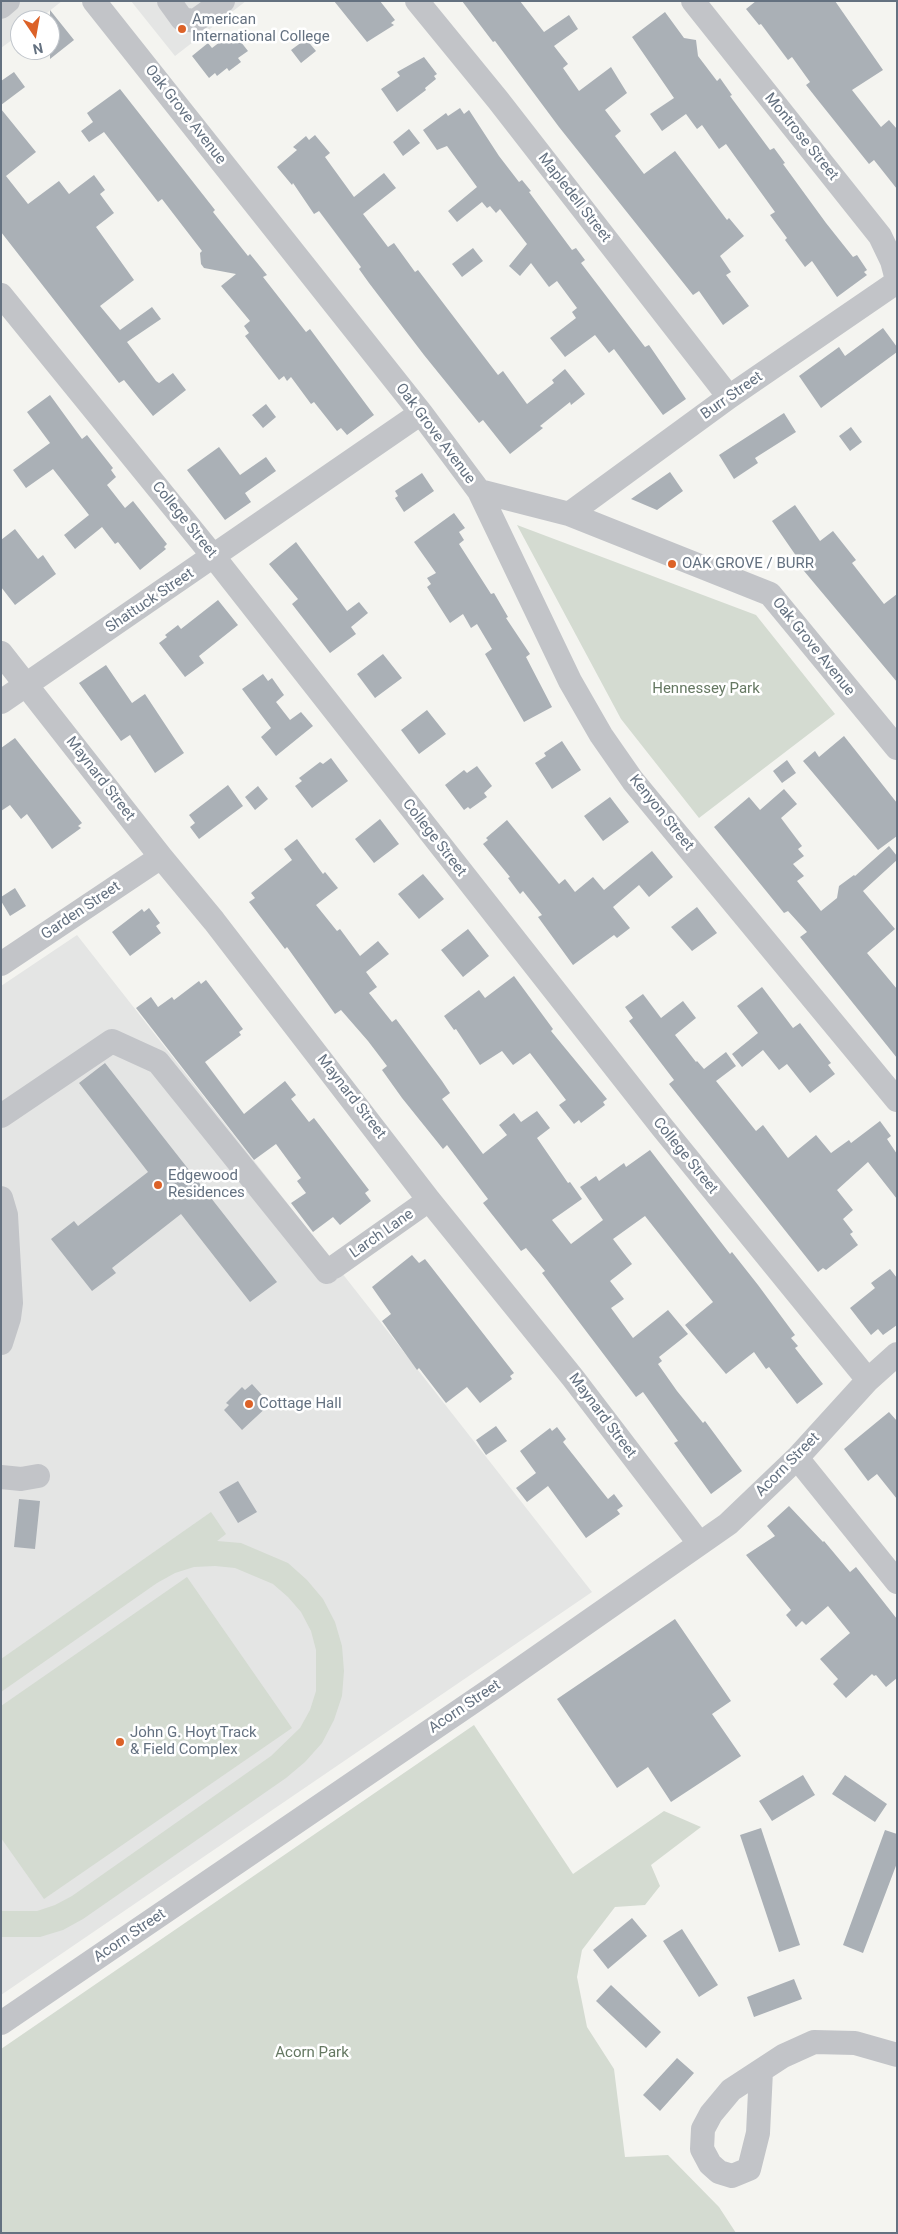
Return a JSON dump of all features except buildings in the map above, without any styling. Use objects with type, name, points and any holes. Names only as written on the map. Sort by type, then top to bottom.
[{"type":"street","points":[[1,7],[8,1]]},
{"type":"street","name":"Oak Grove Avenue","points":[[94,1],[421,413],[479,491],[569,514],[770,594],[897,748]]},
{"type":"street","points":[[169,1],[182,19],[195,21],[223,1]]},
{"type":"street","name":"Mapledell Street","points":[[417,1],[498,100],[729,398]]},
{"type":"street","name":"Montrose Street","points":[[693,1],[880,236],[892,261],[897,281]]},
{"type":"street","name":"Burr Street","points":[[569,514],[729,398],[897,281]]},
{"type":"street","name":"College Street","points":[[1,295],[214,557],[662,1127],[868,1380]]},
{"type":"street","name":"Shattuck Street","points":[[1,702],[421,413]]},
{"type":"street","name":"Kenyon Street","points":[[479,491],[570,681],[601,736],[633,781],[897,1100]]},
{"type":"street","name":"Maynard Street","points":[[1,653],[161,857],[220,928],[430,1200],[573,1378],[699,1543]]},
{"type":"street","name":"Garden Street","points":[[1,964],[161,857]]},
{"type":"street","name":"Larch Lane","points":[[1,1116],[112,1041],[158,1062],[331,1270],[430,1200]]},
{"type":"street","points":[[1,1198],[6,1215],[11,1303],[9,1318],[1,1343]]},
{"type":"street","name":"Acorn Street","points":[[1,2023],[496,1686],[728,1524],[797,1458],[868,1380],[897,1354]]},
{"type":"street","points":[[797,1458],[897,1582]]},
{"type":"street","points":[[1,1477],[21,1479],[38,1476]]},
{"type":"street","points":[[761,2071],[783,2056],[814,2042],[855,2042],[897,2055]]},
{"type":"shaded area","points":[[1,1],[62,1],[51,10],[10,10],[10,41],[1,48]]},
{"type":"shaded area","name":"American International College","points":[[131,1],[246,1],[175,56]]},
{"type":"shaded area","points":[[77,935],[592,1592],[1,1995],[1,986]]},
{"type":"green space","name":"Hennessey Park","points":[[517,525],[756,615],[835,714],[699,818],[621,719]]},
{"type":"green space","points":[[211,1512],[226,1534],[217,1541],[241,1543],[288,1563],[307,1580],[323,1599],[335,1622],[342,1646],[344,1671],[342,1696],[334,1720],[322,1743],[305,1762],[286,1778],[83,1919],[63,1930],[40,1937],[1,1937],[1,1911],[37,1911],[55,1905],[72,1896],[271,1756],[300,1728],[310,1710],[316,1691],[316,1650],[311,1631],[301,1612],[273,1584],[235,1568],[215,1566],[194,1567],[175,1573],[157,1583],[1,1692],[1,1659]]},
{"type":"green space","points":[[187,1577],[292,1728],[44,1899],[1,1838],[1,1706]]},
{"type":"green space","name":"Acorn Park","points":[[474,1725],[573,1874],[664,1811],[701,1827],[651,1865],[660,1886],[645,1905],[615,1907],[582,1950],[577,1977],[587,2027],[614,2069],[625,2157],[668,2155],[719,2207],[736,2233],[1,2233],[1,2049]]},
{"type":"place","name":"American International College","points":[[182,29]]},
{"type":"place","name":"OAK GROVE / BURR","points":[[672,564]]},
{"type":"place","name":"Edgewood Residences","points":[[158,1185]]},
{"type":"place","name":"Cottage Hall","points":[[249,1404]]},
{"type":"place","name":"John G. Hoyt Track & Field Complex","points":[[120,1742]]}]
